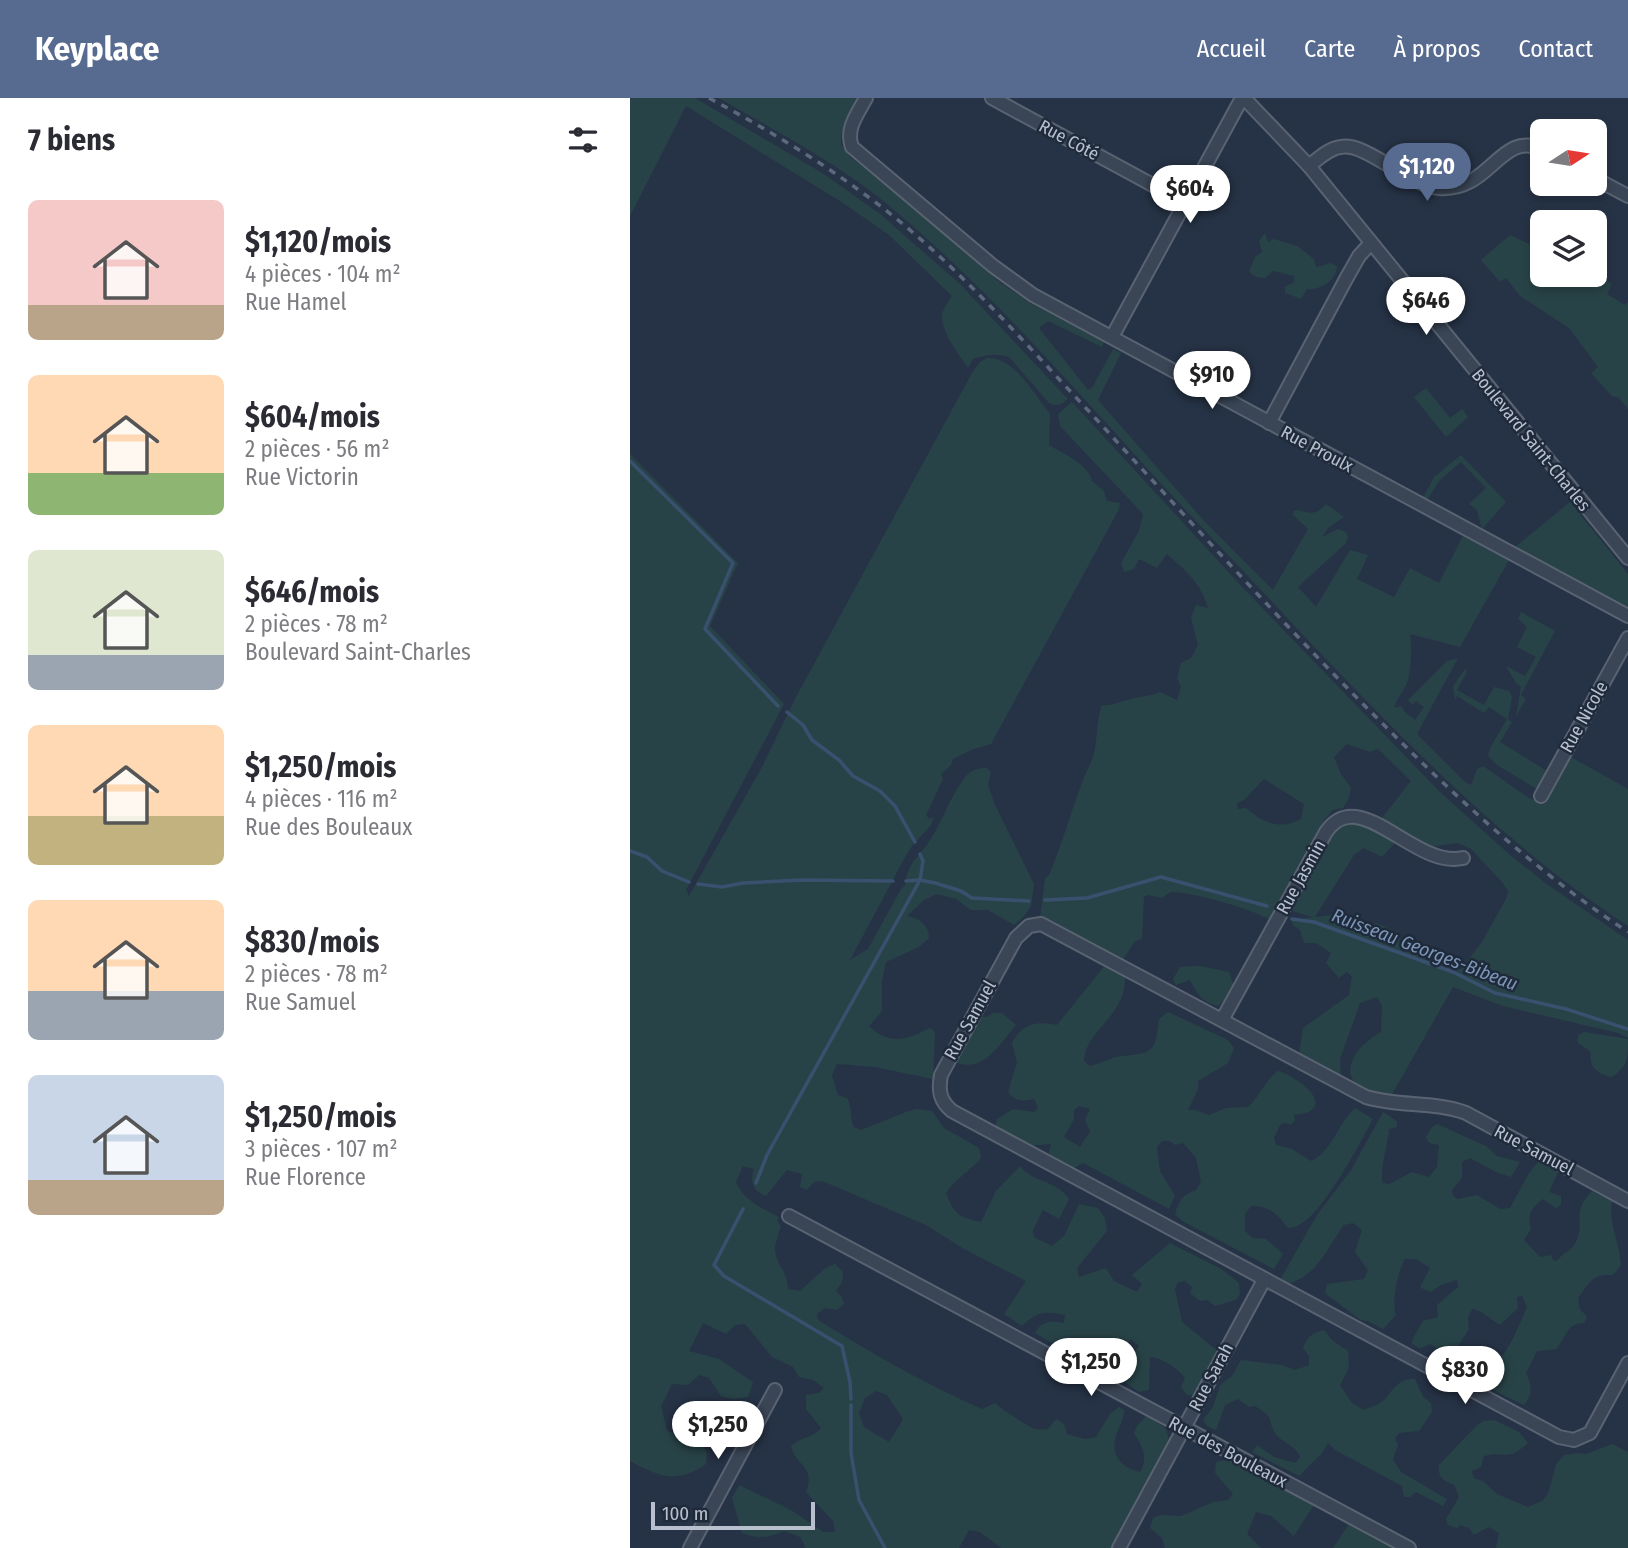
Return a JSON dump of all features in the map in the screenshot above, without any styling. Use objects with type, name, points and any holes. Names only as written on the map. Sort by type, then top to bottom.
[{"type":"street","name":"Rue Proulx","points":[[866,98],[850,128],[850,142],[856,151],[1014,283],[1628,616]]},
{"type":"street","name":"Rue Côté","points":[[992,98],[1184,202]]},
{"type":"street","points":[[1112,337],[1243,98]]},
{"type":"street","name":"Boulevard Saint-Charles","points":[[1243,98],[1309,166],[1628,558]]},
{"type":"street","points":[[1309,166],[1335,148],[1347,146],[1422,184],[1448,188],[1478,178],[1512,147],[1530,145]]},
{"type":"street","points":[[1607,185],[1628,197]]},
{"type":"street","points":[[1269,423],[1359,256],[1371,243]]},
{"type":"street","name":"Rue Nicole","points":[[1541,796],[1628,638]]},
{"type":"street","name":"Rue Jasmin","points":[[1222,1020],[1326,832],[1339,818],[1366,818],[1431,856],[1449,860],[1463,858]]},
{"type":"street","name":"Rue Samuel","points":[[1628,1201],[1466,1113],[1446,1107],[1392,1104],[1366,1097],[1050,927],[1035,924],[1022,930],[1016,938],[941,1075],[942,1100],[952,1111],[1566,1440],[1583,1438],[1590,1433],[1628,1363]]},
{"type":"street","name":"Rue des Bouleaux","points":[[789,1216],[1409,1548]]},
{"type":"street","name":"Rue Sarah","points":[[1119,1548],[1264,1280]]},
{"type":"street","points":[[690,1548],[775,1390]]},
{"type":"green space","points":[[630,98],[695,98],[824,174],[880,214],[959,283],[1068,399],[1059,404],[1049,403],[1009,357],[995,355],[973,359],[968,368],[943,325],[943,311],[952,296],[889,235],[843,203],[686,106],[630,216]]},
{"type":"green space","points":[[719,98],[857,98],[841,135],[841,144],[850,157],[907,200],[998,281],[1028,302],[1104,342],[1102,347],[1048,321],[1039,328],[1088,390],[1092,388],[1113,349],[1121,353],[1098,400],[1206,523],[1273,590],[1308,529],[1293,515],[1294,511],[1313,513],[1326,504],[1344,517],[1329,527],[1322,537],[1338,529],[1346,532],[1348,537],[1346,543],[1298,587],[1316,607],[1350,550],[1368,555],[1357,579],[1394,597],[1410,568],[1439,583],[1463,536],[1509,560],[1460,647],[1410,634],[1411,659],[1408,679],[1394,708],[1401,706],[1415,720],[1424,707],[1416,701],[1412,705],[1408,700],[1447,661],[1458,658],[1417,734],[1465,782],[1471,785],[1477,769],[1483,766],[1543,805],[1571,757],[1628,789],[1628,926],[1540,862],[1458,791],[1380,715],[1037,348],[944,254],[858,182],[800,144]]},
{"type":"green space","points":[[1265,233],[1268,242],[1274,239],[1297,246],[1314,259],[1316,267],[1331,263],[1337,266],[1334,276],[1322,286],[1307,289],[1301,299],[1285,293],[1285,287],[1294,282],[1294,276],[1273,271],[1265,278],[1256,277],[1249,272],[1255,257],[1262,252],[1259,241]]},
{"type":"green space","points":[[1510,235],[1530,243],[1530,287],[1607,287],[1607,281],[1612,284],[1607,294],[1625,305],[1628,302],[1628,409],[1591,373],[1598,367],[1569,328],[1520,296],[1506,278],[1500,282],[1481,260]]},
{"type":"green space","points":[[987,358],[997,359],[1023,378],[1050,414],[1049,445],[1086,469],[1092,481],[1104,491],[1107,501],[1120,503],[991,744],[953,759],[951,765],[941,774],[943,779],[926,815],[929,819],[934,817],[931,825],[904,859],[850,960],[868,949],[906,884],[911,866],[935,832],[955,792],[967,775],[977,769],[987,768],[991,772],[988,785],[995,805],[1034,884],[1031,906],[1014,925],[988,910],[971,910],[956,899],[937,894],[924,900],[907,916],[922,923],[929,938],[919,947],[886,962],[882,981],[882,1011],[869,1026],[891,1039],[906,1038],[930,1028],[935,1032],[933,1079],[875,1067],[837,1064],[832,1075],[838,1095],[849,1101],[854,1127],[861,1130],[916,1109],[932,1111],[944,1128],[979,1148],[981,1158],[946,1193],[952,1206],[962,1216],[981,1222],[996,1191],[1020,1166],[1031,1176],[1057,1188],[1069,1199],[1059,1219],[1043,1210],[1033,1230],[1034,1237],[1052,1246],[1064,1236],[1079,1204],[1098,1208],[1105,1218],[1107,1231],[1077,1268],[1079,1277],[1106,1268],[1114,1281],[1137,1292],[1142,1284],[1132,1275],[1170,1243],[1223,1270],[1239,1283],[1240,1294],[1236,1300],[1215,1306],[1207,1300],[1200,1301],[1190,1293],[1192,1287],[1185,1281],[1178,1282],[1175,1289],[1182,1322],[1219,1352],[1194,1395],[1187,1395],[1181,1387],[1185,1378],[1178,1371],[1165,1361],[1150,1357],[1149,1390],[1139,1392],[1125,1382],[1120,1371],[1139,1346],[1131,1339],[1115,1364],[1104,1374],[1089,1370],[1087,1361],[1094,1349],[1085,1346],[1077,1358],[1035,1333],[1047,1322],[1064,1323],[1065,1315],[1042,1313],[1022,1326],[1004,1314],[1026,1281],[964,1249],[926,1225],[822,1181],[814,1182],[807,1190],[800,1187],[802,1174],[787,1170],[766,1196],[753,1185],[754,1169],[743,1166],[736,1182],[739,1189],[754,1203],[779,1217],[777,1221],[781,1226],[775,1250],[788,1289],[800,1291],[824,1269],[835,1264],[843,1272],[842,1282],[836,1291],[844,1304],[837,1310],[825,1308],[817,1314],[818,1320],[940,1389],[982,1409],[995,1403],[1035,1429],[1048,1429],[1056,1419],[1064,1424],[1067,1434],[1085,1439],[1096,1437],[1110,1414],[1119,1407],[1124,1413],[1115,1440],[1115,1453],[1122,1463],[1133,1470],[1140,1472],[1143,1467],[1142,1447],[1134,1433],[1147,1415],[1166,1429],[1169,1439],[1111,1548],[1001,1548],[980,1532],[969,1530],[959,1548],[806,1548],[800,1537],[784,1531],[763,1537],[742,1533],[732,1498],[739,1485],[791,1510],[823,1532],[835,1532],[833,1521],[806,1492],[809,1477],[791,1446],[821,1428],[806,1409],[806,1395],[819,1393],[824,1388],[813,1380],[799,1377],[793,1367],[772,1357],[745,1324],[735,1325],[726,1334],[703,1323],[689,1351],[719,1359],[753,1382],[748,1397],[733,1399],[721,1396],[709,1378],[699,1375],[688,1385],[672,1384],[661,1406],[667,1431],[698,1441],[707,1452],[706,1464],[686,1474],[668,1476],[630,1461],[630,454],[738,563],[710,626],[784,704],[686,890],[689,896],[761,769],[795,699],[980,362]],"holes":[[[876,1391],[887,1395],[903,1419],[889,1442],[864,1427],[859,1413],[865,1398]]]},
{"type":"green space","points":[[1426,388],[1450,418],[1462,409],[1468,417],[1446,437],[1414,397]]},
{"type":"green space","points":[[1072,402],[1244,589],[1439,791],[1548,885],[1628,940],[1628,1038],[1618,1033],[1503,1006],[1453,987],[1390,1098],[1361,1089],[1352,1079],[1350,1071],[1355,1055],[1381,1032],[1382,1006],[1377,997],[1360,1003],[1340,1059],[1341,1078],[1299,1055],[1303,1028],[1349,995],[1352,977],[1347,972],[1339,978],[1326,963],[1331,953],[1316,943],[1304,943],[1300,930],[1292,921],[1312,917],[1289,910],[1335,829],[1350,823],[1358,824],[1395,843],[1382,857],[1364,848],[1354,855],[1315,917],[1343,914],[1351,921],[1368,927],[1377,923],[1400,934],[1399,946],[1461,969],[1482,942],[1507,897],[1508,891],[1502,882],[1471,849],[1457,843],[1429,847],[1381,819],[1411,781],[1378,749],[1370,752],[1347,744],[1334,757],[1351,788],[1349,798],[1343,808],[1333,810],[1324,820],[1270,920],[1237,906],[1193,895],[1172,892],[1162,898],[1148,895],[1144,897],[1142,939],[1135,941],[1123,959],[1047,919],[1040,918],[1045,878],[1054,864],[1093,757],[1102,705],[1160,692],[1177,700],[1181,687],[1177,678],[1181,663],[1191,658],[1198,645],[1191,618],[1196,605],[1208,608],[1197,584],[1167,554],[1157,568],[1139,559],[1134,569],[1124,572],[1121,563],[1139,531],[1143,514],[1060,426],[1058,414]],"holes":[[[1264,779],[1304,804],[1301,819],[1293,823],[1279,824],[1265,821],[1246,808],[1238,809],[1237,803],[1244,800]]]},
{"type":"green space","points":[[1461,455],[1506,502],[1482,529],[1477,510],[1469,504],[1486,488],[1461,462],[1439,481],[1427,500],[1423,498],[1434,477]]},
{"type":"green space","points":[[1570,502],[1628,574],[1628,607],[1515,547]]},
{"type":"green space","points":[[1521,612],[1555,631],[1521,695],[1526,699],[1516,716],[1521,687],[1506,666],[1525,676],[1536,657],[1517,647],[1527,627],[1518,619]]},
{"type":"green space","points":[[1465,669],[1467,672],[1457,690],[1484,705],[1494,687],[1509,691],[1512,697],[1508,719],[1512,722],[1500,742],[1547,771],[1537,789],[1497,765],[1488,756],[1507,719],[1489,707],[1484,713],[1457,696],[1455,700],[1453,686]]},
{"type":"green space","points":[[1106,964],[1125,975],[1124,989],[1120,1002],[1086,1050],[1084,1061],[1090,1066],[1147,1052],[1154,1044],[1159,1019],[1168,1012],[1228,1040],[1234,1048],[1228,1063],[1198,1081],[1198,1089],[1188,1110],[1209,1115],[1226,1108],[1248,1107],[1273,1075],[1278,1071],[1283,1073],[1312,1093],[1315,1106],[1309,1112],[1294,1115],[1295,1121],[1290,1125],[1285,1122],[1280,1125],[1274,1138],[1276,1145],[1292,1149],[1311,1161],[1330,1144],[1355,1108],[1373,1119],[1324,1201],[1299,1225],[1288,1228],[1276,1215],[1263,1207],[1251,1206],[1245,1214],[1245,1231],[1253,1238],[1266,1239],[1283,1254],[1274,1269],[1175,1215],[1182,1199],[1196,1190],[1201,1182],[1196,1158],[1183,1143],[1175,1145],[1170,1141],[1162,1141],[1157,1147],[1160,1171],[1175,1196],[1169,1209],[1083,1163],[1071,1169],[1048,1157],[1051,1144],[1028,1146],[995,1128],[997,1119],[1013,1109],[1034,1112],[1038,1108],[1034,1099],[1020,1100],[1008,1092],[1017,1062],[1012,1043],[1016,1036],[1031,1025],[1057,1025]],"holes":[[[1079,1106],[1090,1109],[1085,1120],[1090,1131],[1080,1147],[1064,1137],[1074,1119],[1074,1110]]]},
{"type":"green space","points":[[1200,966],[1229,972],[1234,986],[1218,1006],[1201,997],[1190,980],[1176,985],[1173,979],[1180,967]]},
{"type":"green space","points":[[1002,1013],[1016,1025],[982,1061],[965,1065],[955,1062],[979,1017]]},
{"type":"green space","points":[[1584,1032],[1628,1039],[1626,1061],[1612,1077],[1595,1069],[1591,1062],[1591,1052],[1577,1042],[1578,1035]]},
{"type":"green space","points":[[1383,1112],[1397,1121],[1397,1127],[1389,1129],[1383,1183],[1389,1184],[1412,1172],[1429,1177],[1437,1167],[1439,1145],[1429,1143],[1426,1137],[1437,1124],[1486,1146],[1497,1156],[1520,1162],[1511,1177],[1470,1158],[1462,1162],[1462,1178],[1452,1190],[1453,1196],[1458,1199],[1477,1195],[1500,1209],[1510,1208],[1529,1173],[1539,1161],[1558,1172],[1549,1192],[1561,1196],[1561,1204],[1557,1209],[1543,1199],[1531,1212],[1531,1229],[1524,1240],[1540,1257],[1551,1255],[1553,1260],[1557,1261],[1574,1245],[1579,1234],[1582,1205],[1592,1191],[1612,1201],[1612,1218],[1621,1265],[1613,1275],[1592,1280],[1578,1298],[1580,1309],[1587,1317],[1584,1323],[1570,1328],[1556,1349],[1537,1351],[1526,1373],[1531,1389],[1524,1405],[1472,1380],[1465,1367],[1468,1360],[1491,1365],[1502,1356],[1527,1307],[1522,1296],[1517,1297],[1518,1308],[1500,1325],[1472,1309],[1468,1318],[1469,1329],[1453,1354],[1444,1353],[1430,1344],[1421,1348],[1412,1343],[1423,1321],[1438,1317],[1437,1305],[1458,1287],[1457,1280],[1441,1285],[1431,1292],[1421,1288],[1430,1268],[1416,1259],[1405,1259],[1402,1264],[1395,1294],[1396,1315],[1383,1329],[1359,1319],[1325,1293],[1327,1284],[1364,1279],[1368,1270],[1355,1252],[1362,1230],[1353,1223],[1344,1225],[1321,1260],[1307,1274],[1287,1284],[1280,1280],[1317,1215],[1351,1170]]},
{"type":"green space","points":[[1324,1330],[1332,1340],[1348,1351],[1349,1368],[1340,1385],[1352,1403],[1364,1410],[1384,1400],[1401,1382],[1415,1379],[1423,1397],[1431,1403],[1432,1412],[1419,1431],[1399,1433],[1395,1438],[1398,1445],[1393,1459],[1401,1472],[1447,1499],[1443,1506],[1416,1492],[1410,1497],[1404,1497],[1402,1486],[1335,1450],[1328,1443],[1299,1476],[1252,1452],[1257,1445],[1274,1457],[1295,1463],[1300,1457],[1275,1433],[1266,1413],[1255,1406],[1249,1407],[1238,1399],[1225,1405],[1216,1430],[1207,1426],[1203,1420],[1213,1407],[1220,1385],[1232,1376],[1241,1360],[1282,1365],[1295,1370],[1309,1365],[1309,1356],[1303,1348],[1306,1341]]},
{"type":"green space","points":[[1494,1420],[1519,1432],[1528,1443],[1515,1453],[1484,1456],[1481,1467],[1472,1471],[1474,1478],[1483,1481],[1497,1494],[1528,1507],[1542,1501],[1548,1494],[1556,1464],[1564,1455],[1586,1454],[1612,1444],[1628,1452],[1628,1548],[1496,1548],[1499,1533],[1489,1527],[1474,1535],[1469,1528],[1448,1525],[1446,1519],[1459,1497],[1454,1485],[1440,1476],[1439,1465],[1477,1425]]},
{"type":"green space","points":[[1227,1459],[1314,1505],[1294,1536],[1271,1516],[1256,1512],[1247,1534],[1261,1548],[1165,1548],[1162,1538],[1150,1528],[1153,1518],[1160,1515],[1181,1516],[1213,1502],[1228,1500],[1233,1494],[1215,1473],[1216,1462]]},
{"type":"green space","points":[[1349,1524],[1395,1548],[1333,1548]]},
{"type":"waterway","points":[[630,461],[733,563],[705,629],[778,706]]},
{"type":"waterway","points":[[787,712],[803,725],[812,740],[839,760],[853,776],[880,791],[895,806],[915,842]]},
{"type":"waterway","points":[[630,851],[647,857],[662,871],[689,882]]},
{"type":"waterway","points":[[756,1183],[767,1155],[920,880],[923,861],[920,854]]},
{"type":"waterway","name":"Ruisseau Georges-Bibeau","points":[[1045,900],[1087,898],[1161,877],[1267,906]]},
{"type":"waterway","points":[[698,884],[722,887],[743,883],[802,880],[893,881]]},
{"type":"waterway","name":"Ruisseau Georges-Bibeau","points":[[906,881],[935,883],[961,891],[972,898],[1029,901]]},
{"type":"waterway","name":"Ruisseau Georges-Bibeau","points":[[1292,919],[1314,922],[1453,972],[1495,993],[1566,1009],[1628,1029]]},
{"type":"waterway","points":[[743,1209],[714,1265],[724,1276],[842,1346],[851,1399]]},
{"type":"waterway","points":[[851,1405],[851,1453],[859,1500],[885,1548]]},
{"type":"railway","points":[[709,98],[830,170],[925,243],[1001,317],[1270,607],[1405,746],[1465,804],[1528,858],[1628,932]]}]
